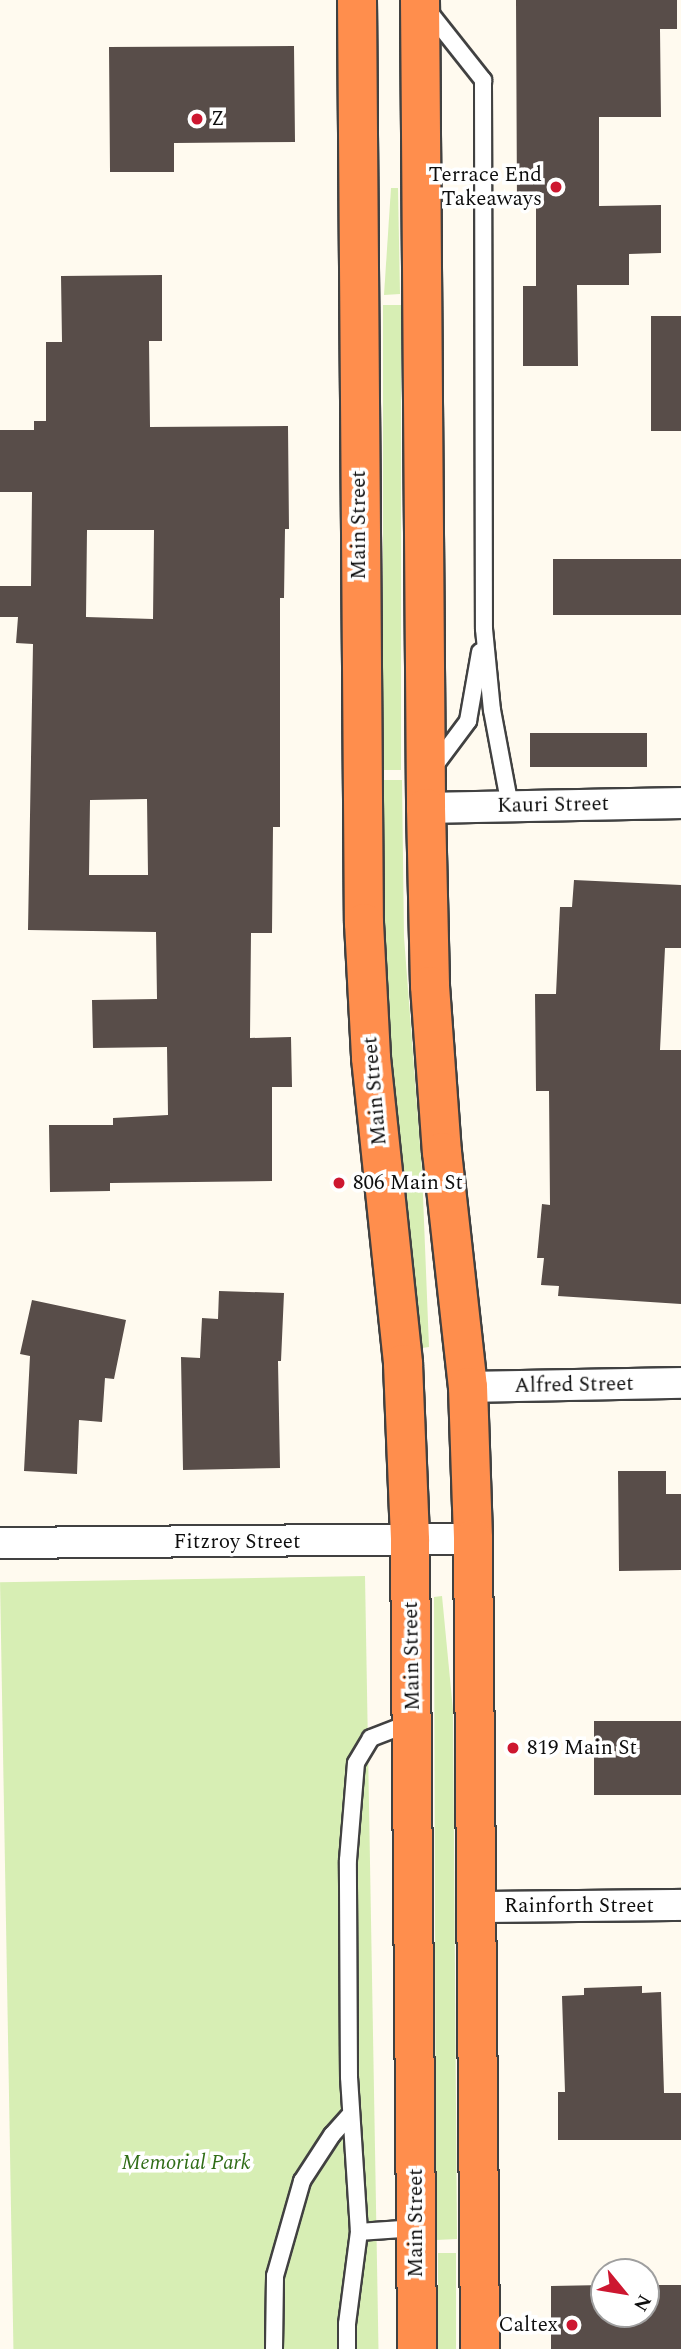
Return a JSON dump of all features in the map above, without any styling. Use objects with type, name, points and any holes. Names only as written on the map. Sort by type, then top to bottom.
[{"type":"highway","name":"Main Street","points":[[357,0],[364,923],[371,1058],[403,1364],[410,1541],[417,2349]]},
{"type":"highway","points":[[420,0],[430,986],[441,1139],[468,1387],[473,1539],[480,2349]]},
{"type":"street","name":"Kauri Street","points":[[426,793],[510,806],[681,803]]},
{"type":"street","name":"Alfred Street","points":[[468,1387],[681,1383]]},
{"type":"street","name":"Fitzroy Street","points":[[0,1543],[473,1539]]},
{"type":"street","name":"Rainforth Street","points":[[476,1907],[681,1905]]},
{"type":"lane","points":[[420,0],[483,80],[484,629],[492,710],[510,806]]},
{"type":"lane","points":[[426,793],[468,720],[484,629]]},
{"type":"lane","points":[[347,2349],[347,2324],[359,2232],[349,2116],[348,1860],[356,1763],[371,1738],[413,1721]]},
{"type":"lane","points":[[274,2349],[275,2276],[302,2181],[332,2135],[349,2116]]},
{"type":"lane","points":[[359,2232],[416,2228]]},
{"type":"green space","points":[[391,188],[398,188],[400,294],[384,295]]},
{"type":"green space","points":[[383,305],[401,305],[401,770],[383,770]]},
{"type":"green space","points":[[383,780],[402,780],[404,937],[422,1171],[429,1347],[422,1348],[390,1052],[384,937]]},
{"type":"green space","name":"Memorial Park","points":[[365,1576],[378,2349],[13,2349],[0,1582]]},
{"type":"green space","points":[[442,1596],[453,1710],[457,2239],[436,2240],[434,1597]]},
{"type":"green space","points":[[438,2253],[456,2253],[456,2349],[438,2349]]},
{"type":"building","points":[[516,0],[677,0],[677,29],[660,29],[661,117],[599,117],[599,206],[661,205],[661,253],[629,254],[629,285],[577,285],[578,366],[523,366],[523,286],[536,286],[536,206],[517,206]]},
{"type":"building","points":[[294,46],[295,142],[174,143],[174,172],[110,172],[109,47]]},
{"type":"building","points":[[162,275],[162,341],[149,341],[150,427],[288,426],[289,529],[285,529],[284,598],[280,598],[280,827],[273,827],[272,933],[251,933],[250,1038],[291,1037],[292,1087],[272,1087],[272,1181],[110,1183],[110,1191],[50,1192],[49,1125],[113,1125],[113,1118],[168,1115],[167,1047],[93,1048],[92,1000],[157,999],[156,932],[28,930],[33,644],[16,643],[18,617],[0,617],[0,586],[31,586],[32,492],[0,492],[0,430],[34,430],[34,421],[46,421],[46,342],[62,342],[61,276]],"holes":[[[87,530],[154,530],[153,619],[86,617]],[[147,799],[148,875],[89,875],[90,800]]]},
{"type":"building","points":[[651,316],[681,316],[681,431],[651,431]]},
{"type":"building","points":[[553,559],[681,559],[681,615],[553,615]]},
{"type":"building","points":[[530,733],[647,733],[647,767],[530,767]]},
{"type":"building","points":[[574,880],[681,885],[681,948],[665,948],[660,1050],[681,1050],[681,1304],[558,1296],[559,1286],[541,1285],[544,1258],[537,1258],[542,1204],[550,1205],[549,1091],[536,1091],[535,994],[556,994],[560,907],[572,907]]},
{"type":"building","points":[[219,1291],[284,1293],[281,1361],[278,1361],[280,1468],[183,1470],[181,1357],[200,1358],[202,1318],[218,1319]]},
{"type":"building","points":[[32,1300],[126,1320],[114,1379],[105,1378],[102,1422],[79,1420],[77,1474],[24,1471],[30,1356],[20,1354]]},
{"type":"building","points":[[618,1471],[666,1471],[666,1494],[681,1494],[681,1570],[619,1571]]},
{"type":"building","points":[[594,1721],[681,1721],[681,1795],[594,1795]]},
{"type":"building","points":[[642,1986],[642,1993],[661,1992],[664,2093],[681,2093],[681,2140],[558,2140],[558,2092],[565,2092],[562,1996],[584,1995],[584,1988]]},
{"type":"building","points":[[590,2285],[590,2328],[660,2328],[660,2285],[681,2285],[681,2349],[551,2349],[551,2286]]},
{"type":"place","name":"Z","points":[[197,119]]},
{"type":"place","name":"Terrace End Takeaways","points":[[556,187]]},
{"type":"place","name":"806 Main St","points":[[339,1183]]},
{"type":"place","name":"819 Main St","points":[[513,1748]]},
{"type":"place","name":"Caltex","points":[[572,2325]]}]
